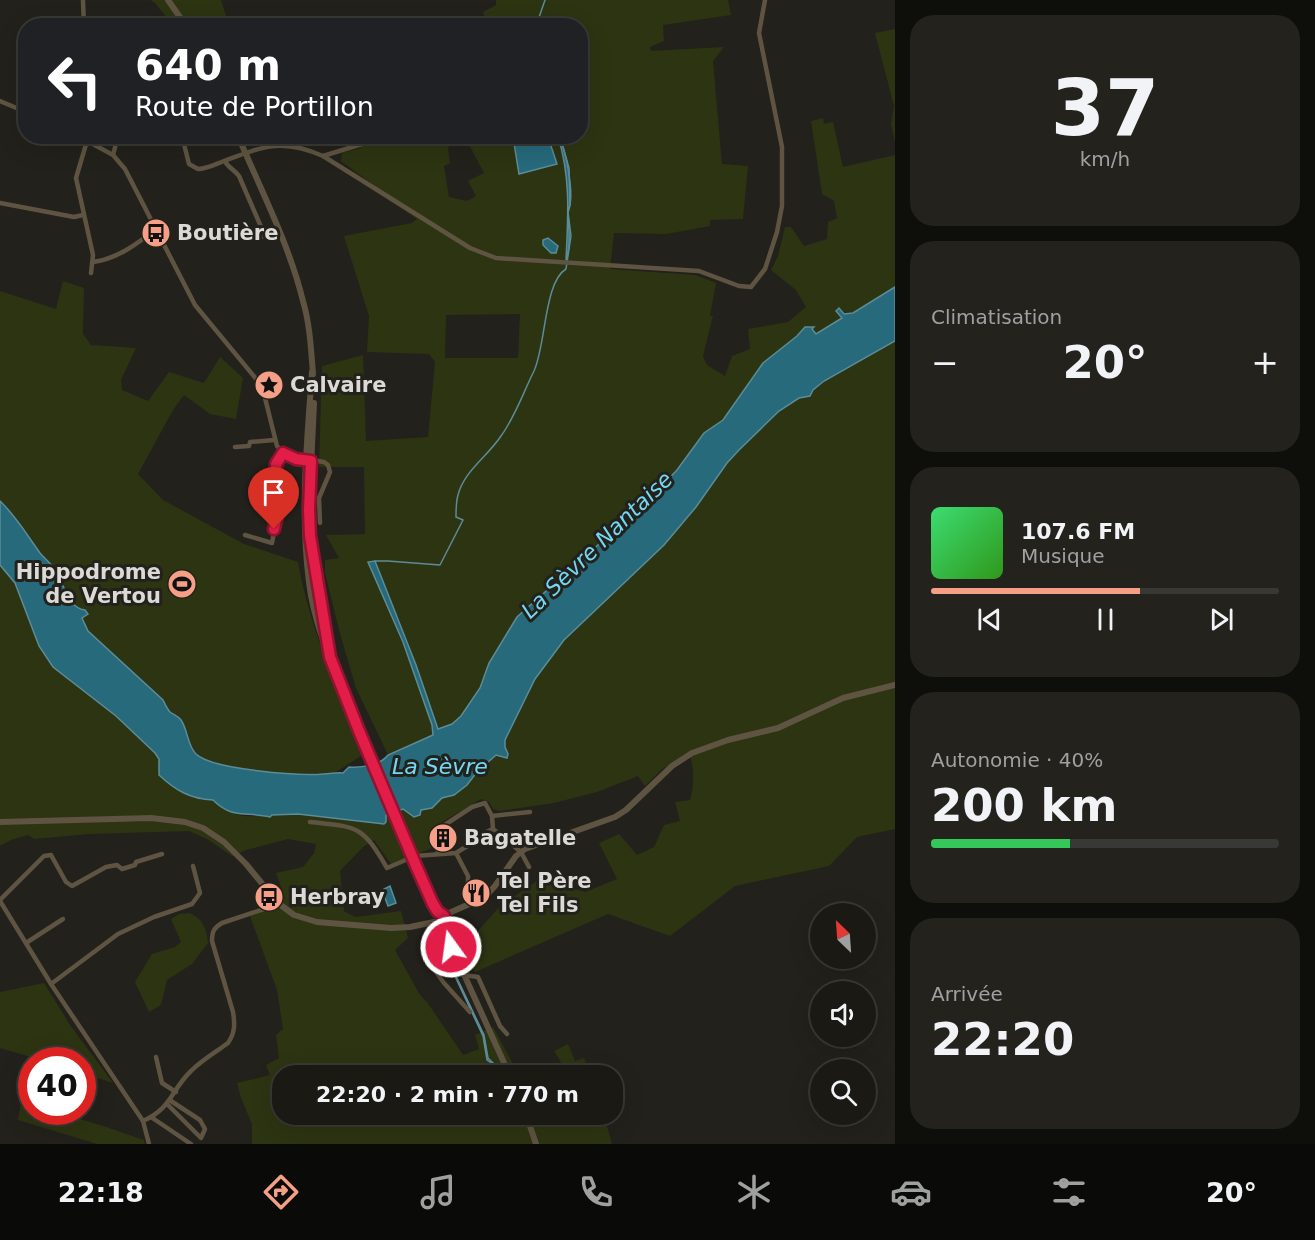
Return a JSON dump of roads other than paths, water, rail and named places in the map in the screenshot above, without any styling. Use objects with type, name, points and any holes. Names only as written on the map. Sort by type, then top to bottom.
[{"type":"street","points":[[168,0],[180,18]]},
{"type":"street","points":[[184,144],[187,159],[193,167],[202,169],[262,147],[298,146],[323,156],[481,253],[507,260],[699,271],[740,286],[751,287],[765,269],[777,232],[782,206],[782,147],[759,33],[765,0]]},
{"type":"street","points":[[83,1],[84,18]]},
{"type":"street","points":[[0,100],[18,108]]},
{"type":"street","points":[[86,144],[76,178],[93,262],[91,273]]},
{"type":"street","points":[[92,144],[113,156],[132,182],[195,305],[262,386],[266,394],[274,440],[283,453],[296,459],[324,462],[330,468],[319,498],[320,523]]},
{"type":"street","points":[[113,156],[116,144]]},
{"type":"street","points":[[241,144],[293,266],[304,302],[310,335],[314,410],[304,523],[309,584],[317,620],[369,756],[505,1065]]},
{"type":"street","points":[[323,156],[362,144]]},
{"type":"street","points":[[225,161],[228,168],[236,171],[240,176],[262,229],[262,237]]},
{"type":"street","points":[[0,203],[74,217],[83,215]]},
{"type":"street","points":[[93,262],[104,261],[124,253],[156,229]]},
{"type":"street","points":[[236,447],[249,446],[250,442],[274,440]]},
{"type":"street","points":[[244,535],[272,543],[277,516],[276,464],[283,453]]},
{"type":"street","points":[[309,460],[309,510],[313,553],[330,657]]},
{"type":"street","points":[[0,822],[151,818],[185,822],[203,828],[224,842],[246,864],[278,903],[294,915],[317,922],[392,928],[410,927],[439,919],[485,897],[521,852],[535,844],[615,817],[626,810],[672,766],[702,748],[778,728],[843,698],[895,685]]},
{"type":"street","points":[[438,854],[435,836],[437,830],[482,803],[488,806],[493,829],[521,852],[529,867]]},
{"type":"street","points":[[492,816],[530,812]]},
{"type":"street","points":[[310,822],[347,826],[362,833],[372,843],[387,868],[413,857],[456,853],[493,829]]},
{"type":"street","points":[[456,853],[468,876],[468,887]]},
{"type":"street","points":[[149,1144],[143,1121],[51,984],[0,901],[48,854],[51,855],[66,882],[72,886],[106,867],[117,865],[122,869],[162,854]]},
{"type":"street","points":[[51,984],[118,933],[192,904],[200,893],[193,866]]},
{"type":"street","points":[[143,1121],[152,1117],[169,1103],[190,1072],[228,1043],[234,1030],[233,1012],[212,941],[212,932],[215,927],[278,903]]},
{"type":"street","points":[[26,943],[63,919]]},
{"type":"street","points":[[439,919],[436,927],[442,944],[433,955],[432,960],[436,972],[470,1012]]},
{"type":"street","points":[[464,975],[478,977],[500,1026],[507,1034]]},
{"type":"street","points":[[156,1057],[162,1083],[176,1092]]},
{"type":"street","points":[[169,1103],[201,1120],[205,1129],[201,1138],[169,1103]]},
{"type":"street","points":[[152,1117],[190,1144]]},
{"type":"street","points":[[530,1125],[536,1144]]},
{"type":"water","points":[[514,144],[550,144],[557,164],[519,174]]},
{"type":"water","points":[[560,144],[566,159],[571,189],[568,214],[569,244],[566,260],[567,182]]},
{"type":"water","points":[[548,238],[558,246],[556,253],[551,253],[543,245],[543,240]]},
{"type":"water","name":"La Sèvre","points":[[895,287],[895,341],[824,381],[813,390],[810,396],[799,398],[779,411],[739,450],[664,545],[564,640],[535,679],[505,740],[507,758],[496,755],[454,795],[442,798],[432,808],[421,810],[420,815],[414,817],[403,809],[386,815],[384,824],[298,814],[270,817],[240,814],[227,810],[213,800],[190,796],[177,789],[159,775],[159,759],[155,753],[116,716],[53,667],[39,646],[15,583],[0,565],[0,501],[54,568],[70,600],[88,614],[82,618],[88,631],[163,700],[170,712],[181,720],[193,750],[205,760],[257,771],[296,774],[343,773],[349,767],[370,765],[433,735],[432,725],[403,642],[368,562],[375,561],[416,665],[438,729],[452,724],[461,716],[480,688],[489,663],[517,617],[644,504],[677,470],[704,433],[723,420],[763,363],[805,327],[814,327],[812,329],[816,334],[842,318],[836,311],[839,308],[844,314],[853,313]]},
{"type":"water","points":[[390,886],[396,903],[388,906],[382,890]]},
{"type":"water","points":[[442,949],[445,953],[484,1035],[488,1058],[495,1065],[487,1060],[483,1036],[445,955]]},
{"type":"waterway","points":[[539,18],[545,0]]},
{"type":"waterway","points":[[375,561],[440,565],[463,520],[456,517],[461,486],[465,478],[506,429],[534,371],[549,300],[559,276],[566,269],[571,236],[568,212],[570,205],[569,168],[562,144]]},
{"type":"place","name":"Boutière","points":[[156,233]]},
{"type":"place","name":"Calvaire","points":[[269,385]]},
{"type":"place","name":"Hippodrome de Vertou","points":[[182,584]]},
{"type":"place","name":"Bagatelle","points":[[443,838]]},
{"type":"place","name":"Tel Père Tel Fils","points":[[476,893]]},
{"type":"place","name":"Herbray","points":[[269,897]]},
{"type":"water label","name":"La Sèvre Nantaise","points":[[597,545]]}]
